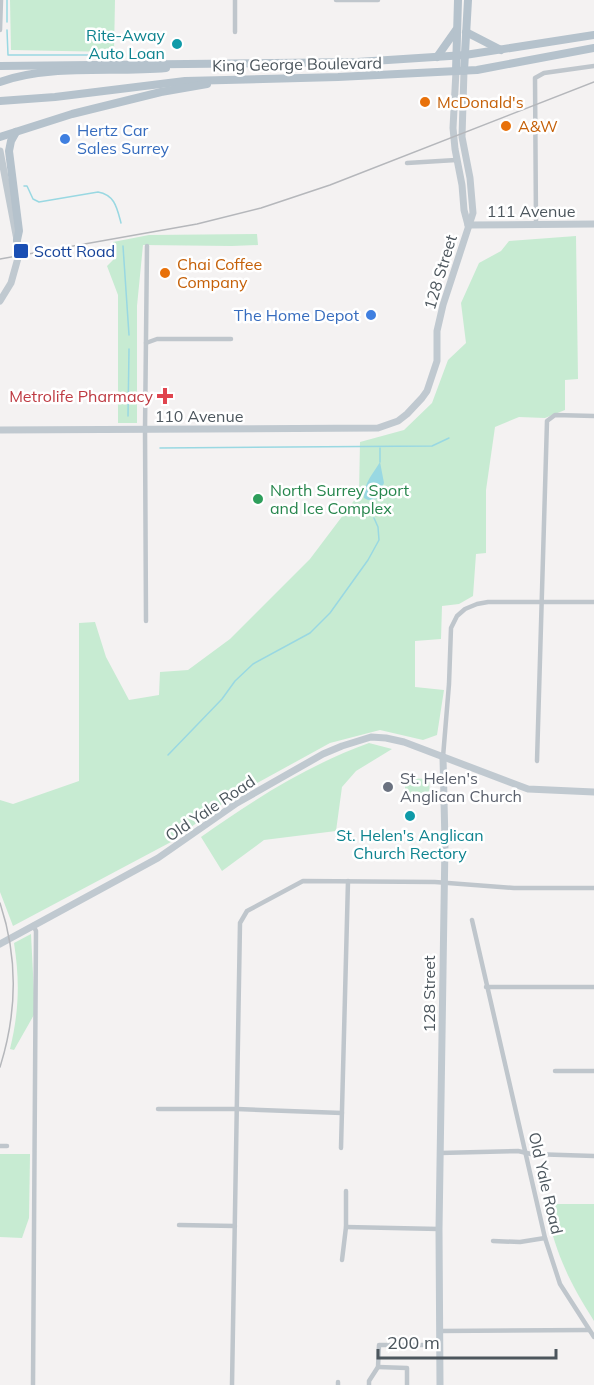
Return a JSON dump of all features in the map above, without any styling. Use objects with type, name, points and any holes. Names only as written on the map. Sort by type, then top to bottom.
[{"type":"main road","points":[[458,0],[456,30],[461,55]]},
{"type":"main road","points":[[461,55],[466,32],[468,0]]},
{"type":"main road","points":[[437,57],[456,30]]},
{"type":"main road","points":[[466,32],[501,50]]},
{"type":"main road","name":"King George Boulevard","points":[[0,66],[357,62],[461,55],[594,35]]},
{"type":"main road","name":"King George Boulevard","points":[[0,101],[185,81],[348,77],[460,71],[505,66],[594,48]]},
{"type":"main road","name":"128 Street","points":[[461,55],[453,128],[456,160],[468,225]]},
{"type":"main road","points":[[0,82],[39,73],[153,69],[210,64]]},
{"type":"main road","name":"128 Street","points":[[398,421],[422,398],[433,377],[437,361],[437,331],[441,311],[473,213],[470,178],[462,137],[460,71]]},
{"type":"main road","points":[[0,137],[79,112],[223,79]]},
{"type":"main road","points":[[16,132],[9,146],[9,157],[19,231],[18,243]]},
{"type":"main road","points":[[0,150],[18,243]]},
{"type":"main road","name":"111 Avenue","points":[[468,225],[594,224]]},
{"type":"main road","points":[[0,301],[11,283],[18,258]]},
{"type":"main road","name":"110 Avenue","points":[[0,430],[378,428],[398,421]]},
{"type":"main road","name":"Old Yale Road","points":[[0,944],[158,858],[237,803],[296,769],[342,746],[371,737],[410,744],[535,790],[594,792]]},
{"type":"main road","name":"128 Street","points":[[440,1385],[443,757]]},
{"type":"street","points":[[0,30],[1,0]]},
{"type":"street","points":[[235,0],[235,32]]},
{"type":"street","points":[[336,0],[378,0]]},
{"type":"street","points":[[536,224],[535,78],[544,73],[594,66]]},
{"type":"street","points":[[407,163],[456,160]]},
{"type":"street","points":[[146,621],[147,246]]},
{"type":"street","points":[[147,343],[157,339],[231,339]]},
{"type":"street","points":[[537,760],[547,421],[555,415],[594,416]]},
{"type":"street","points":[[542,602],[594,602]]},
{"type":"street","name":"128 Street","points":[[443,757],[449,684],[450,631],[455,618],[465,609],[477,604],[542,602]]},
{"type":"street","points":[[232,1385],[241,920],[247,911],[303,881],[444,884],[504,888],[594,888]]},
{"type":"street","points":[[341,1148],[348,881]]},
{"type":"street","name":"Old Yale Road","points":[[472,920],[544,1238],[560,1284],[594,1337]]},
{"type":"street","points":[[33,925],[36,931],[36,976],[33,1385]]},
{"type":"street","points":[[486,987],[594,987]]},
{"type":"street","points":[[555,1071],[594,1071]]},
{"type":"street","points":[[158,1109],[342,1113]]},
{"type":"street","points":[[0,1146],[7,1146]]},
{"type":"street","points":[[441,1153],[518,1151],[531,1154],[594,1156]]},
{"type":"street","points":[[342,1260],[346,1227],[346,1191]]},
{"type":"street","points":[[179,1225],[235,1226]]},
{"type":"street","points":[[346,1227],[440,1229]]},
{"type":"street","points":[[493,1241],[520,1242],[544,1238]]},
{"type":"street","points":[[440,1331],[589,1330]]},
{"type":"street","points":[[369,1385],[378,1367],[379,1345],[440,1345]]},
{"type":"street","points":[[378,1367],[407,1368],[407,1385]]},
{"type":"green space","points":[[10,0],[115,0],[114,52],[11,50]]},
{"type":"green space","points":[[257,234],[258,245],[143,245],[137,306],[137,423],[118,423],[118,295],[107,266],[113,260],[113,242],[149,235]]},
{"type":"green space","points":[[576,236],[578,379],[565,380],[565,410],[545,418],[519,417],[495,427],[486,490],[486,553],[476,554],[473,596],[459,604],[442,606],[441,639],[415,641],[415,687],[444,690],[437,735],[423,740],[380,730],[330,743],[230,798],[171,842],[13,926],[0,892],[0,800],[13,804],[79,781],[79,623],[95,622],[106,657],[129,700],[159,695],[160,672],[188,670],[230,639],[310,559],[359,494],[360,442],[404,430],[432,403],[448,360],[466,343],[461,303],[479,263],[501,251],[509,241]]},
{"type":"green space","points":[[369,743],[392,749],[356,771],[342,787],[336,831],[264,840],[222,871],[201,837],[282,784],[324,762]]},
{"type":"green space","points":[[405,778],[429,779],[430,796],[405,796]]},
{"type":"green space","points":[[31,934],[35,1013],[14,1050],[10,1049],[18,996],[14,943]]},
{"type":"green space","points":[[0,1154],[30,1154],[29,1218],[22,1238],[0,1237]]},
{"type":"green space","points":[[545,1204],[594,1204],[594,1321],[564,1265],[553,1237]]},
{"type":"water","points":[[380,462],[384,483],[376,499],[368,500],[364,498],[366,487]]},
{"type":"waterway","points":[[7,0],[7,22]]},
{"type":"waterway","points":[[7,30],[8,55],[115,55]]},
{"type":"waterway","points":[[24,186],[27,186],[33,199],[39,202],[98,192],[104,194],[112,199],[121,223]]},
{"type":"waterway","points":[[123,246],[129,335]]},
{"type":"waterway","points":[[128,416],[129,349]]},
{"type":"waterway","points":[[160,448],[432,446],[449,438]]},
{"type":"waterway","points":[[380,448],[380,462]]},
{"type":"waterway","points":[[168,755],[253,664],[310,633],[330,613],[368,560],[379,540],[378,527],[374,518]]},
{"type":"tunnel","points":[[18,245],[18,258]]},
{"type":"railway","points":[[0,259],[197,224],[261,208],[330,185],[594,82]]},
{"type":"railway","points":[[0,903],[10,944],[13,985],[10,1026],[0,1067]]},
{"type":"place","name":"Rite-Away Auto Loan","points":[[177,44]]},
{"type":"place","name":"McDonald's","points":[[425,102]]},
{"type":"place","name":"A&W","points":[[506,126]]},
{"type":"place","name":"Hertz Car Sales Surrey","points":[[65,139]]},
{"type":"place","name":"Scott Road","points":[[21,251]]},
{"type":"place","name":"Chai Coffee Company","points":[[165,273]]},
{"type":"place","name":"The Home Depot","points":[[371,315]]},
{"type":"place","name":"Metrolife Pharmacy","points":[[165,396]]},
{"type":"place","name":"North Surrey Sport and Ice Complex","points":[[258,499]]},
{"type":"place","name":"St. Helen's Anglican Church","points":[[388,787]]},
{"type":"place","name":"St. Helen's Anglican Church Rectory","points":[[410,816]]}]
